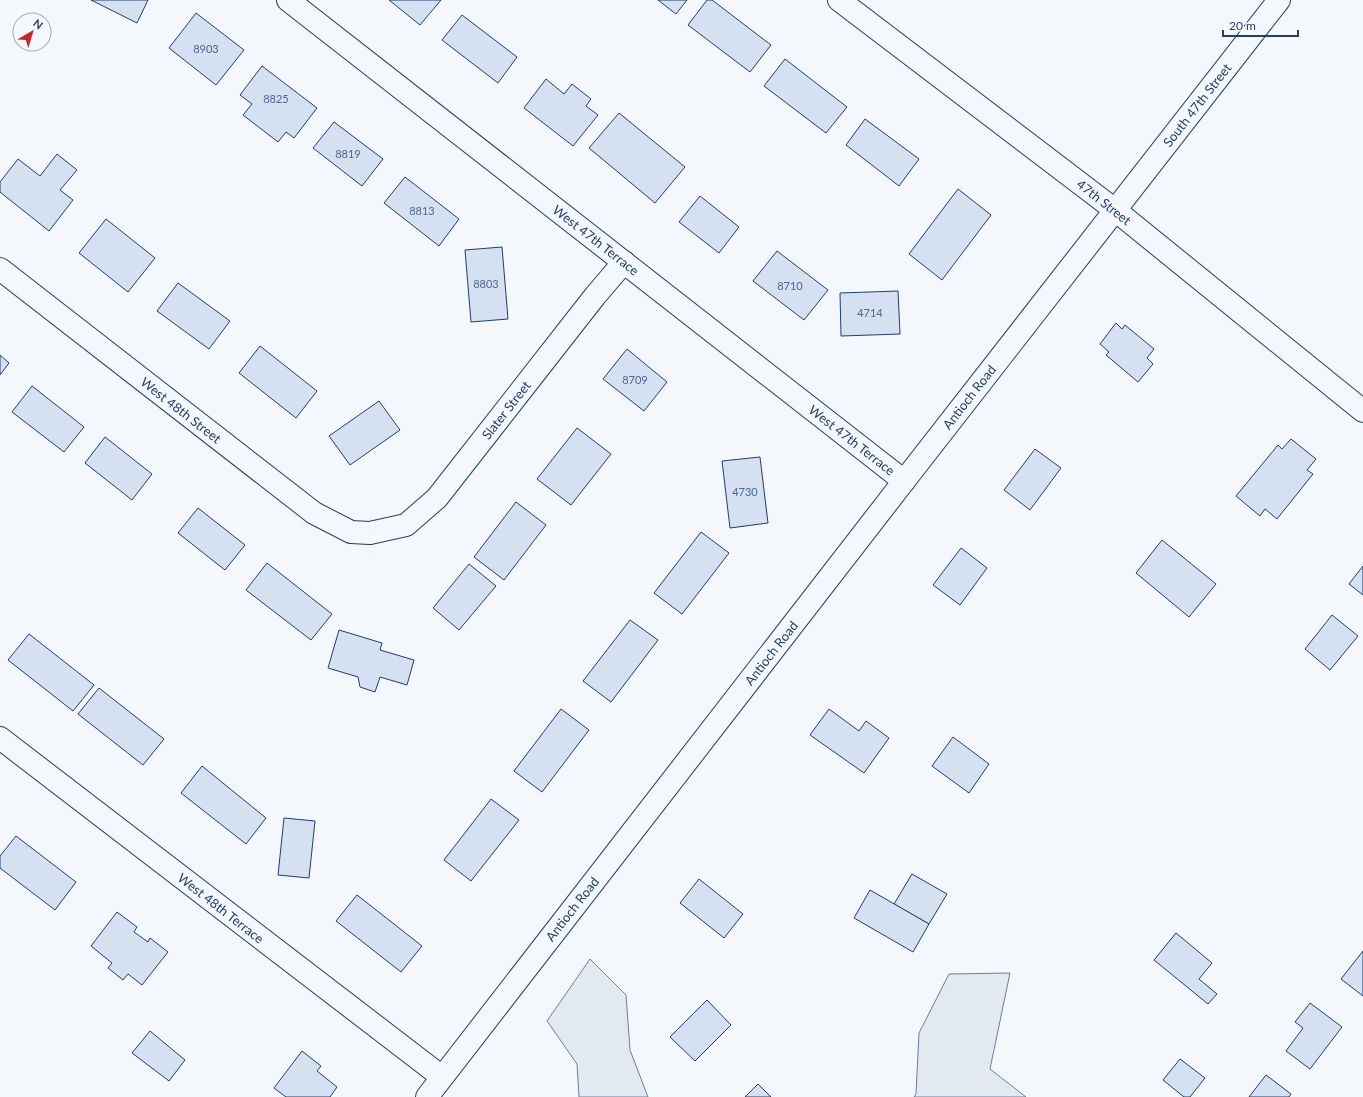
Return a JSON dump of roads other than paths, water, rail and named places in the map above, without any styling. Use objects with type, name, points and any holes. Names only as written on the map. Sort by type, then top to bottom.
[{"type":"street","name":"West 47th Terrace","points":[[288,0],[904,481]]},
{"type":"street","name":"47th Street","points":[[839,0],[1115,210],[1363,411]]},
{"type":"street","name":"South 47th Street","points":[[1115,210],[1278,0]]},
{"type":"street","name":"Antioch Road","points":[[427,1097],[1115,210]]},
{"type":"street","name":"Slater Street","points":[[370,533],[406,525],[437,498],[595,296],[624,262]]},
{"type":"street","name":"West 48th Street","points":[[0,269],[314,513],[351,532],[370,533]]},
{"type":"street","name":"West 48th Terrace","points":[[0,738],[442,1077]]}]
